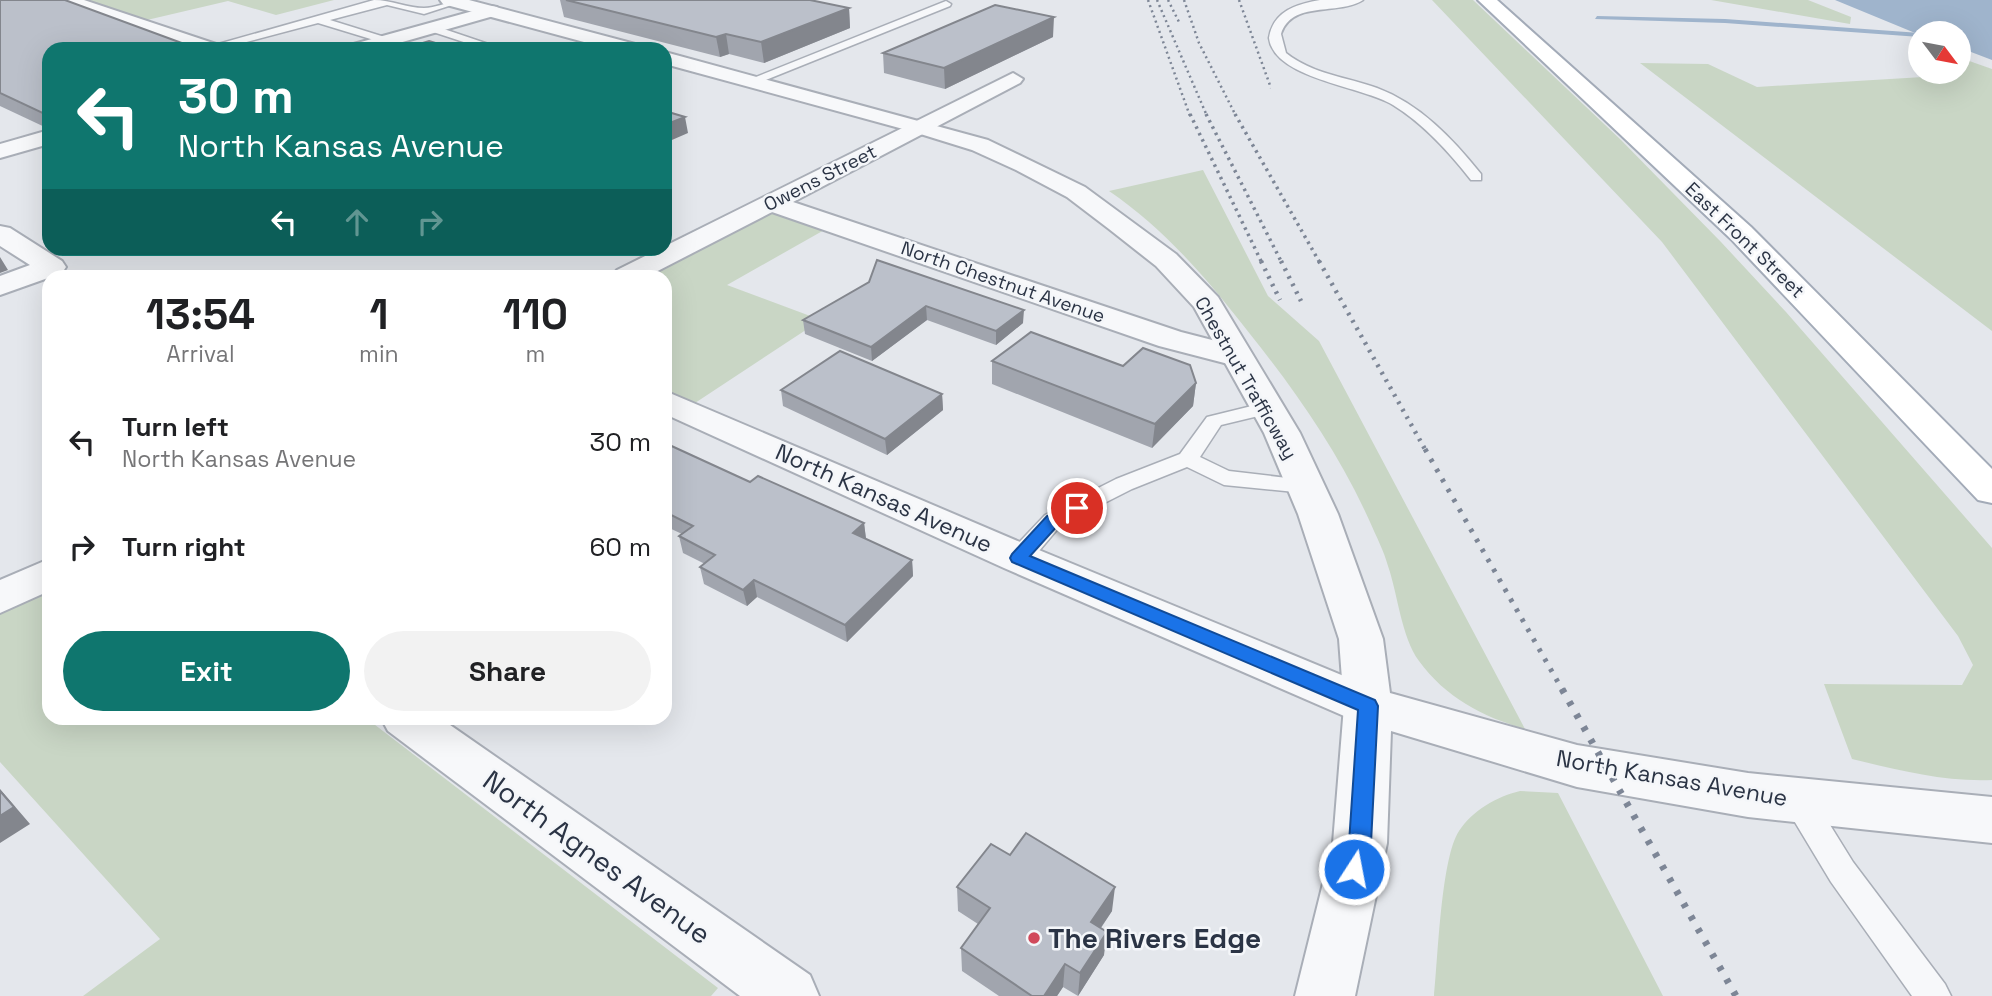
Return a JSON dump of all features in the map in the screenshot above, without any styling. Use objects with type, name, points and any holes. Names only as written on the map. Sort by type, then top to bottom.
[{"type":"main road","name":"East Front Street","points":[[1487,0],[1741,233],[1992,491]]},
{"type":"street","points":[[67,0],[190,42]]},
{"type":"street","points":[[380,42],[528,0]]},
{"type":"street","points":[[452,1],[606,42]]},
{"type":"street","name":"Chestnut Trafficway","points":[[672,60],[980,145],[1076,192],[1166,260],[1207,303],[1268,408],[1305,486],[1361,639],[1368,706],[1360,843],[1325,996]]},
{"type":"street","name":"Owens Street","points":[[672,253],[1013,79]]},
{"type":"street","points":[[0,127],[40,140]]},
{"type":"street","points":[[0,151],[40,140]]},
{"type":"street","name":"North Chestnut Avenue","points":[[771,203],[1170,339],[1236,356]]},
{"type":"street","points":[[0,234],[52,267],[44,270]]},
{"type":"street","name":"Owens Street","points":[[639,270],[666,256]]},
{"type":"street","points":[[0,286],[42,271]]},
{"type":"street","name":"North Kansas Avenue","points":[[672,404],[1018,558],[1368,706],[1577,766],[1748,795],[1992,820]]},
{"type":"street","points":[[0,598],[42,577]]},
{"type":"street","name":"North Agnes Avenue","points":[[415,725],[789,996]]},
{"type":"lane","points":[[1359,0],[1300,5],[1284,11],[1279,17],[1274,35],[1276,47],[1285,59],[1305,68],[1367,87],[1398,101],[1453,147],[1476,177]]},
{"type":"lane","points":[[237,42],[383,1],[424,11],[452,1]]},
{"type":"lane","points":[[752,81],[946,4]]},
{"type":"lane","points":[[319,20],[387,40]]},
{"type":"lane","points":[[431,28],[476,42]]},
{"type":"lane","points":[[1018,558],[1053,520],[1124,484],[1188,459],[1214,421],[1268,408]]},
{"type":"lane","points":[[1188,459],[1224,478],[1305,486]]},
{"type":"lane","points":[[1798,800],[1842,872],[1933,996]]},
{"type":"green space","points":[[86,0],[334,0],[276,15],[228,1],[147,20]]},
{"type":"green space","points":[[1432,0],[1473,0],[1621,140],[1786,312],[1992,548],[1992,780],[1939,777],[1852,759],[1824,684],[1962,685],[1973,665],[1958,636],[1662,242]]},
{"type":"green space","points":[[1711,0],[1808,0],[1851,17],[1850,24]]},
{"type":"green space","points":[[1971,62],[1992,69],[1992,331],[1640,63],[1708,64],[1757,87],[1908,78],[1908,84],[1971,84]]},
{"type":"green space","points":[[1203,170],[1268,296],[1319,341],[1525,729],[1466,704],[1429,674],[1408,640],[1380,544],[1345,472],[1316,424],[1267,356],[1202,275],[1168,239],[1109,191]]},
{"type":"green space","points":[[770,210],[826,229],[727,285],[821,320],[695,403],[672,393],[672,270],[658,270]]},
{"type":"green space","points":[[42,586],[42,725],[375,725],[718,988],[711,996],[83,996],[160,939],[0,762],[0,607]]},
{"type":"green space","points":[[1520,791],[1558,793],[1663,996],[1434,996],[1444,885],[1453,844],[1465,823],[1478,811],[1502,797]]},
{"type":"water","points":[[1835,0],[1992,0],[1992,60],[1971,52],[1971,21],[1908,21],[1908,30]]},
{"type":"building","points":[[0,0],[65,0],[179,42],[42,42],[42,113],[0,93]]},
{"type":"building","points":[[566,0],[810,0],[849,8],[761,42],[726,34],[716,37]]},
{"type":"building","points":[[995,5],[1054,17],[944,68],[883,53]]},
{"type":"building","points":[[672,113],[685,117],[672,122]]},
{"type":"building","points":[[877,260],[1024,310],[996,331],[926,306],[871,347],[803,320],[869,282]]},
{"type":"building","points":[[1031,332],[1123,366],[1143,348],[1190,365],[1196,383],[1155,424],[992,361]]},
{"type":"building","points":[[840,351],[942,394],[885,439],[781,390]]},
{"type":"building","points":[[672,446],[750,482],[758,476],[864,523],[853,533],[912,560],[845,625],[754,580],[743,590],[700,567],[715,555],[679,536],[693,526],[672,516]]},
{"type":"building","points":[[0,791],[14,807],[0,816]]},
{"type":"building","points":[[1026,833],[1115,887],[1091,922],[1107,932],[1080,973],[1065,964],[1044,996],[1032,996],[961,948],[990,908],[957,887],[991,844],[1010,855]]},
{"type":"waterway","points":[[1597,18],[1725,21],[1908,34]]},
{"type":"railway","points":[[1148,0],[1190,116]]},
{"type":"railway","points":[[1157,0],[1207,116]]},
{"type":"railway","points":[[1168,0],[1179,22]]},
{"type":"railway","points":[[1184,0],[1199,43],[1236,116]]},
{"type":"railway","points":[[1239,0],[1271,88]]},
{"type":"railway","points":[[1190,114],[1262,263]]},
{"type":"railway","points":[[1235,114],[1320,263]]},
{"type":"railway","points":[[1207,116],[1282,263]]},
{"type":"railway","points":[[1261,261],[1280,300]]},
{"type":"railway","points":[[1319,261],[1426,451]]},
{"type":"railway","points":[[1282,263],[1301,301]]},
{"type":"railway","points":[[1425,449],[1563,691]]},
{"type":"railway","points":[[1562,689],[1736,996]]},
{"type":"place","name":"The Rivers Edge","points":[[1034,938]]},
{"type":"route","points":[[1077,508],[1053,520],[1018,558],[1368,706],[1360,843],[1354,869]]}]
